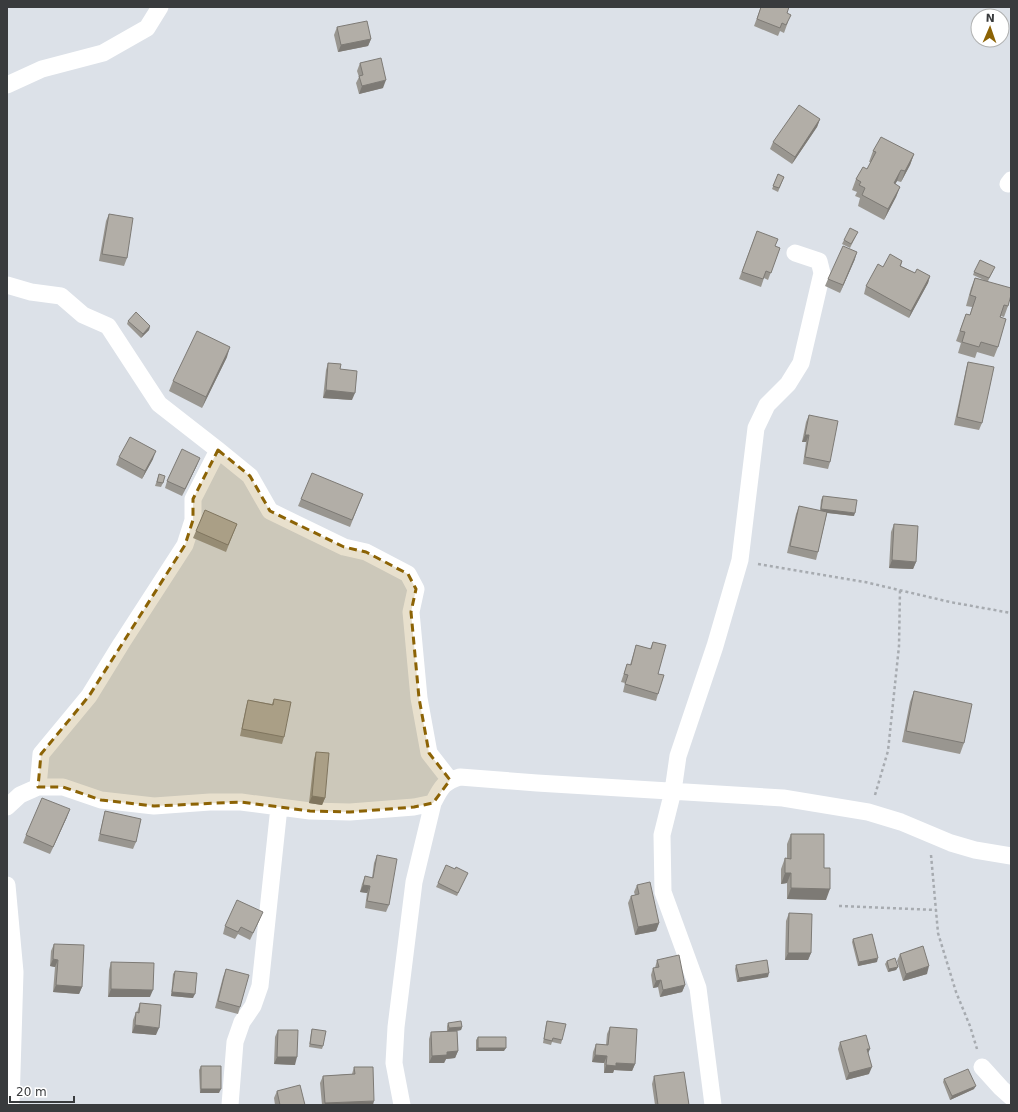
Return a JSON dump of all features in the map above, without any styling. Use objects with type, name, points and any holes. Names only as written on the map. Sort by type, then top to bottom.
[{"type":"street","points":[[7,85],[42,69],[103,53],[147,28],[160,7]]},
{"type":"street","points":[[713,1105],[698,988],[663,892],[662,835],[673,791],[678,756],[716,646],[740,560],[756,428],[767,405],[788,384],[801,363],[822,273],[819,261],[795,253]]},
{"type":"street","points":[[7,285],[31,292],[61,296],[83,315],[108,326],[159,404],[250,476],[270,511],[344,547],[366,552],[408,574],[416,589],[411,612],[419,698],[429,753],[450,780]]},
{"type":"street","points":[[38,787],[41,754],[89,696],[185,545],[193,520],[193,500],[218,450]]},
{"type":"street","points":[[402,1105],[394,1062],[396,1027],[414,882],[433,803],[442,788],[450,780],[460,777],[783,798],[870,813],[901,822],[951,843],[975,850],[1011,856]]},
{"type":"street","points":[[7,807],[20,795],[38,787],[63,787],[102,800],[154,806],[210,802],[241,802],[310,812],[350,812],[414,807],[433,803]]},
{"type":"street","points":[[230,1105],[235,1042],[242,1022],[253,1006],[260,986],[279,807]]},
{"type":"street","points":[[7,885],[15,972],[11,1105]]},
{"type":"street","points":[[982,1067],[1011,1097]]},
{"type":"path","points":[[740,560],[865,582],[950,602],[1011,613]]},
{"type":"path","points":[[870,813],[888,751],[899,646],[900,590]]},
{"type":"path","points":[[930,834],[938,933],[956,992],[970,1026],[982,1067]]},
{"type":"path","points":[[839,906],[936,910]]},
{"type":"highlighted area","points":[[218,450],[250,476],[270,511],[344,547],[366,552],[408,574],[416,589],[411,612],[419,698],[429,753],[450,780],[433,803],[414,807],[350,812],[310,811],[241,802],[154,806],[101,800],[63,787],[38,787],[41,754],[89,696],[185,545],[193,520],[193,499]]},
{"type":"building","points":[[761,7],[789,7],[787,13],[791,15],[786,25],[782,23],[780,28],[757,19]]},
{"type":"building","points":[[367,21],[371,39],[341,45],[337,27]]},
{"type":"building","points":[[381,58],[386,80],[362,86],[359,76],[363,75],[360,63]]},
{"type":"building","points":[[799,105],[820,119],[795,157],[773,142]]},
{"type":"building","points":[[881,137],[914,154],[905,171],[901,170],[894,183],[900,187],[888,209],[862,195],[865,188],[859,185],[861,182],[856,179],[863,167],[867,169],[876,152],[873,151]]},
{"type":"building","points":[[778,174],[784,177],[779,188],[773,186]]},
{"type":"building","points":[[109,214],[133,218],[127,258],[102,254]]},
{"type":"building","points":[[850,228],[858,232],[851,244],[844,240]]},
{"type":"building","points":[[757,231],[778,239],[775,246],[780,248],[771,273],[766,271],[763,279],[742,272]]},
{"type":"building","points":[[843,246],[857,252],[843,285],[828,279]]},
{"type":"building","points":[[890,254],[902,261],[900,266],[915,273],[917,269],[930,276],[911,311],[866,286],[878,264],[883,267]]},
{"type":"building","points":[[980,260],[995,267],[989,278],[974,272]]},
{"type":"building","points":[[975,278],[1011,288],[1008,306],[1004,305],[1000,317],[1006,319],[998,347],[981,342],[979,347],[962,342],[965,332],[960,331],[966,314],[970,315],[976,297],[970,295]]},
{"type":"building","points":[[136,312],[150,326],[143,334],[128,321]]},
{"type":"building","points":[[197,331],[230,347],[206,397],[173,381]]},
{"type":"building","points":[[968,362],[994,367],[982,423],[957,417]]},
{"type":"building","points":[[328,363],[341,364],[340,369],[357,371],[355,393],[326,390]]},
{"type":"building","points":[[809,415],[838,421],[830,462],[805,457],[809,435],[805,435]]},
{"type":"building","points":[[130,437],[156,451],[145,471],[119,457]]},
{"type":"building","points":[[182,449],[200,458],[185,489],[167,481]]},
{"type":"building","points":[[312,473],[363,494],[352,520],[301,499]]},
{"type":"building","points":[[159,474],[165,476],[163,483],[157,482]]},
{"type":"building","points":[[823,496],[857,500],[855,513],[821,509]]},
{"type":"building","points":[[799,506],[827,512],[818,552],[790,546]]},
{"type":"building","points":[[205,510],[237,524],[228,545],[196,531]]},
{"type":"building","points":[[894,524],[918,526],[916,562],[892,560]]},
{"type":"building","points":[[653,642],[666,645],[658,674],[664,675],[658,694],[625,684],[628,675],[624,674],[627,664],[631,665],[636,645],[651,649]]},
{"type":"building","points":[[914,691],[972,704],[964,743],[906,731]]},
{"type":"building","points":[[274,699],[291,702],[284,737],[242,729],[248,700],[273,705]]},
{"type":"building","points":[[316,752],[329,753],[325,798],[312,796]]},
{"type":"building","points":[[42,798],[70,809],[53,847],[26,835]]},
{"type":"building","points":[[105,811],[141,819],[136,842],[100,834]]},
{"type":"building","points":[[791,834],[824,834],[824,868],[830,868],[830,889],[791,888],[791,873],[785,873],[785,858],[791,859]]},
{"type":"building","points":[[377,855],[397,859],[389,905],[367,901],[370,886],[363,885],[365,876],[373,878]]},
{"type":"building","points":[[446,865],[455,869],[456,867],[468,873],[458,893],[438,883]]},
{"type":"building","points":[[650,882],[659,923],[638,927],[631,896],[639,894],[637,885]]},
{"type":"building","points":[[237,900],[263,912],[253,933],[241,927],[238,932],[225,926]]},
{"type":"building","points":[[789,913],[812,914],[811,953],[788,953]]},
{"type":"building","points":[[872,934],[878,958],[859,962],[853,939]]},
{"type":"building","points":[[54,944],[84,945],[82,987],[56,985],[58,960],[53,959]]},
{"type":"building","points":[[923,946],[929,966],[906,974],[900,954]]},
{"type":"building","points":[[679,955],[685,985],[663,990],[661,980],[656,981],[653,968],[659,967],[657,960]]},
{"type":"building","points":[[895,958],[898,967],[889,969],[887,961]]},
{"type":"building","points":[[767,960],[769,973],[739,978],[736,965]]},
{"type":"building","points":[[111,962],[154,963],[153,990],[111,989]]},
{"type":"building","points":[[226,969],[249,975],[240,1007],[218,1001]]},
{"type":"building","points":[[175,971],[197,973],[195,994],[172,992]]},
{"type":"building","points":[[140,1003],[161,1005],[159,1028],[135,1025],[136,1012],[139,1013]]},
{"type":"building","points":[[461,1021],[462,1027],[449,1028],[448,1023]]},
{"type":"building","points":[[547,1021],[566,1024],[562,1040],[553,1038],[552,1041],[544,1039]]},
{"type":"building","points":[[610,1027],[637,1029],[635,1064],[616,1063],[616,1066],[606,1065],[607,1056],[595,1055],[596,1044],[608,1045]]},
{"type":"building","points":[[312,1029],[326,1031],[323,1046],[310,1044]]},
{"type":"building","points":[[278,1030],[298,1030],[297,1057],[277,1057]]},
{"type":"building","points":[[457,1031],[458,1051],[447,1052],[447,1055],[432,1056],[431,1032]]},
{"type":"building","points":[[866,1035],[870,1049],[867,1049],[872,1067],[849,1073],[840,1042]]},
{"type":"building","points":[[478,1037],[506,1037],[506,1048],[478,1048]]},
{"type":"building","points":[[201,1066],[221,1066],[221,1089],[201,1089]]},
{"type":"building","points":[[354,1067],[373,1067],[374,1101],[325,1103],[323,1076],[355,1074]]},
{"type":"building","points":[[968,1069],[976,1086],[952,1096],[944,1079]]},
{"type":"building","points":[[684,1072],[689,1105],[658,1105],[654,1076]]},
{"type":"building","points":[[300,1085],[305,1105],[280,1105],[277,1091]]}]
